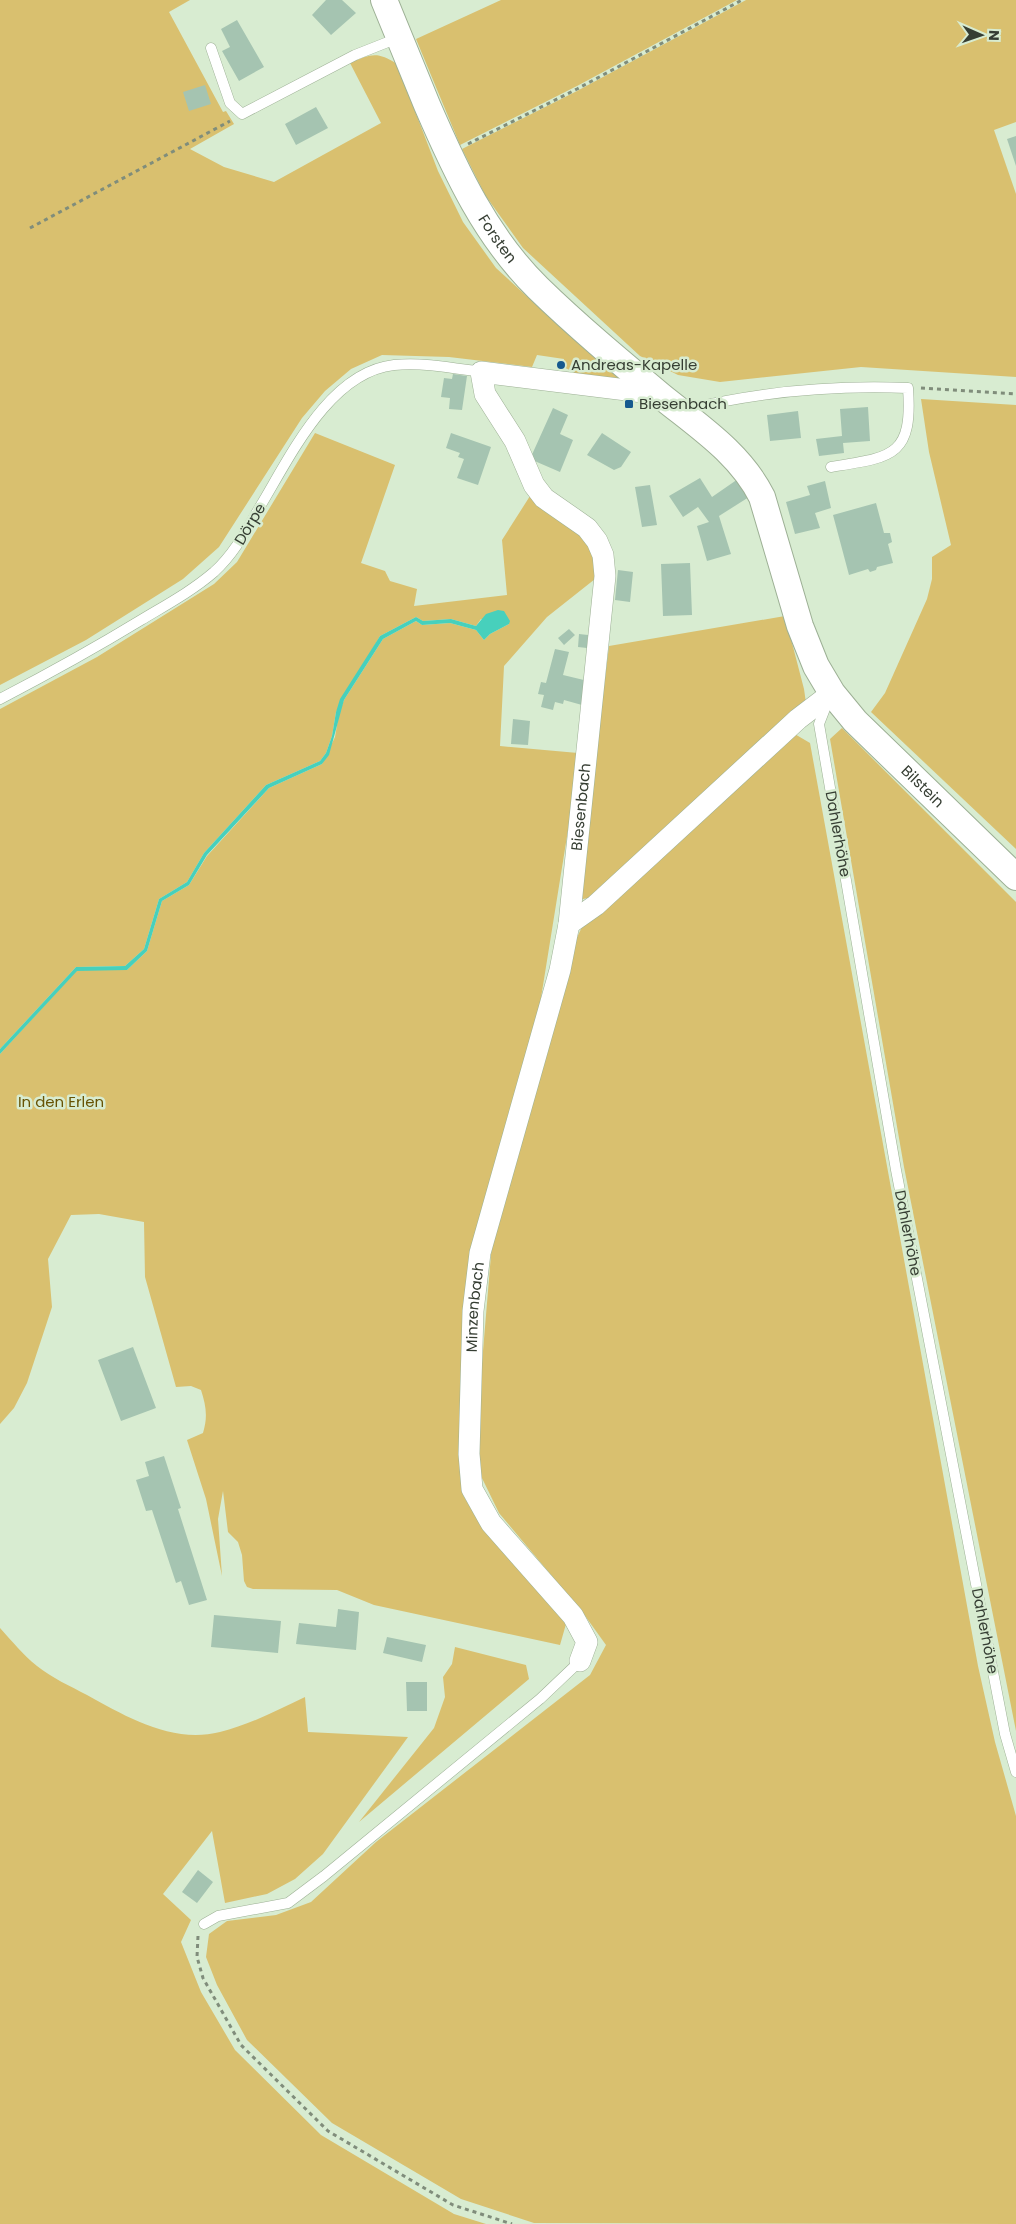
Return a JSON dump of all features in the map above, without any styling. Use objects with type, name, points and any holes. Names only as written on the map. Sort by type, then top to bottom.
[{"type":"street","name":"Forsten","points":[[384,0],[448,154],[482,219],[505,252],[537,287],[572,320],[659,394]]},
{"type":"street","points":[[481,372],[659,394],[719,442],[755,483],[762,497],[800,626],[816,666],[832,693],[798,719],[596,905],[569,924]]},
{"type":"street","name":"Biesenbach","points":[[481,372],[485,394],[515,441],[534,485],[544,498],[587,528],[597,541],[603,555],[605,576],[569,924]]},
{"type":"street","name":"Bilstein","points":[[832,693],[854,721],[1016,877]]},
{"type":"street","name":"Minzenbach","points":[[569,924],[560,970],[480,1253],[473,1311],[469,1454],[472,1489],[491,1523],[573,1616],[587,1642],[580,1661]]},
{"type":"lane","points":[[211,48],[230,103],[242,114],[355,55],[399,37]]},
{"type":"lane","name":"Dörpe","points":[[0,699],[73,661],[191,590],[214,572],[233,553],[288,459],[326,404],[355,378],[374,369],[395,364],[425,365],[481,372]]},
{"type":"lane","points":[[680,411],[725,400],[824,387],[908,388],[908,426],[903,442],[890,454],[867,461],[831,467]]},
{"type":"lane","name":"Dahlerhöhe","points":[[832,693],[819,724],[896,1170],[1004,1734],[1016,1772]]},
{"type":"lane","points":[[204,1924],[218,1916],[288,1903],[324,1876],[540,1699],[580,1661]]},
{"type":"path","points":[[448,154],[577,89],[742,0]]},
{"type":"path","points":[[30,228],[242,114]]},
{"type":"path","points":[[908,388],[1016,394]]},
{"type":"path","points":[[204,1924],[197,1939],[197,1957],[203,1978],[241,2045],[328,2131],[453,2205],[512,2224]]},
{"type":"green space","points":[[0,0],[190,0],[169,12],[223,112],[226,111],[234,124],[190,149],[224,167],[274,182],[381,123],[350,63],[374,55],[384,57],[397,64],[438,171],[463,222],[496,268],[568,334],[626,381],[572,376],[572,371],[563,367],[564,359],[537,355],[532,367],[449,357],[382,355],[351,369],[325,391],[302,418],[219,547],[183,579],[86,640],[0,685]]},
{"type":"green space","points":[[501,0],[737,0],[577,86],[460,145],[416,39]]},
{"type":"green space","points":[[746,0],[1016,0],[1016,122],[994,130],[1016,194],[1016,377],[861,367],[720,382],[678,375],[640,356],[523,248],[485,195],[462,149],[577,91]]},
{"type":"green space","points":[[921,399],[1016,405],[1016,849],[871,712],[885,693],[927,599],[932,579],[932,557],[951,545],[929,452]]},
{"type":"green space","name":"In den Erlen","points":[[315,433],[395,465],[361,563],[385,571],[390,581],[417,589],[414,606],[507,595],[502,540],[530,496],[568,522],[592,549],[595,579],[547,617],[504,666],[500,746],[578,753],[569,824],[540,1004],[472,1249],[462,1423],[463,1495],[480,1524],[566,1624],[560,1645],[374,1605],[337,1590],[253,1589],[247,1587],[244,1581],[242,1555],[238,1542],[228,1532],[223,1491],[218,1519],[222,1576],[206,1499],[187,1440],[203,1433],[206,1416],[204,1401],[201,1390],[191,1386],[176,1387],[145,1277],[144,1222],[99,1214],[71,1215],[48,1259],[52,1307],[27,1383],[14,1408],[0,1424],[0,1054],[77,970],[127,970],[147,951],[162,901],[189,885],[207,856],[269,788],[322,764],[335,737],[339,713],[344,700],[383,639],[416,621],[422,625],[450,623],[476,630],[484,640],[490,634],[509,624],[481,619],[476,626],[451,619],[423,621],[416,617],[380,636],[336,712],[332,736],[326,753],[320,761],[266,785],[204,853],[187,882],[159,899],[144,949],[125,966],[76,967],[0,1049],[0,709],[97,657],[214,584],[237,562]]},
{"type":"green space","points":[[785,616],[806,703],[588,898],[578,900],[609,646]]},
{"type":"green space","points":[[842,728],[1016,902],[1016,1731],[904,1167],[830,739]]},
{"type":"green space","points":[[793,733],[810,743],[978,1666],[995,1742],[1016,1816],[1016,2224],[534,2223],[461,2199],[332,2123],[247,2040],[217,1985],[206,1957],[209,1934],[227,1921],[276,1915],[311,1902],[376,1842],[590,1675],[606,1645],[583,1613],[499,1513],[481,1476],[477,1423],[493,1231],[569,954],[582,927]]},
{"type":"green space","points":[[0,1628],[37,1666],[61,1682],[134,1720],[167,1731],[202,1735],[220,1732],[253,1721],[305,1697],[308,1732],[408,1737],[323,1854],[295,1879],[267,1894],[225,1903],[212,1831],[163,1894],[191,1920],[181,1942],[201,1992],[235,2050],[321,2135],[454,2214],[486,2224],[0,2224]]},
{"type":"green space","points":[[455,1647],[526,1665],[529,1679],[359,1822],[434,1728],[445,1697],[443,1677],[452,1664]]},
{"type":"water","points":[[498,610],[504,611],[510,621],[509,624],[490,634],[484,640],[476,630],[450,623],[422,625],[416,621],[383,639],[344,700],[329,755],[322,764],[269,788],[207,855],[189,885],[162,901],[147,951],[127,970],[77,971],[0,1054],[0,1049],[76,967],[125,966],[144,949],[159,899],[187,882],[204,853],[266,785],[320,761],[326,753],[332,736],[340,699],[380,636],[416,617],[423,621],[451,619],[476,626],[486,614]]},
{"type":"building","points":[[326,0],[342,0],[356,13],[331,35],[312,15]]},
{"type":"building","points":[[237,20],[264,67],[239,81],[222,51],[230,47],[221,29]]},
{"type":"building","points":[[205,85],[211,104],[189,111],[183,92]]},
{"type":"building","points":[[316,107],[328,128],[296,145],[285,124]]},
{"type":"building","points":[[1016,136],[1016,166],[1007,139]]},
{"type":"building","points":[[453,374],[467,376],[462,410],[449,409],[450,398],[441,397],[444,378],[452,379]]},
{"type":"building","points":[[868,407],[870,441],[843,443],[844,453],[819,456],[816,439],[842,436],[840,409]]},
{"type":"building","points":[[553,408],[568,415],[560,434],[573,440],[560,472],[530,459]]},
{"type":"building","points":[[798,411],[801,438],[770,441],[767,415]]},
{"type":"building","points":[[451,433],[491,447],[478,485],[457,478],[464,459],[458,457],[460,453],[446,448]]},
{"type":"building","points":[[602,433],[631,452],[621,467],[614,470],[587,455]]},
{"type":"building","points":[[700,478],[712,497],[738,479],[749,497],[719,516],[731,554],[707,561],[697,526],[709,522],[698,507],[683,517],[669,496]]},
{"type":"building","points":[[825,481],[831,508],[815,513],[820,528],[795,534],[786,502],[810,495],[807,486]]},
{"type":"building","points":[[650,485],[657,525],[642,527],[635,487]]},
{"type":"building","points":[[876,503],[884,533],[890,533],[892,542],[888,544],[893,563],[877,567],[876,570],[870,572],[868,569],[849,575],[833,515]]},
{"type":"building","points":[[690,563],[692,615],[663,616],[661,564]]},
{"type":"building","points":[[618,570],[633,572],[630,602],[615,600]]},
{"type":"building","points":[[569,629],[575,635],[564,645],[558,638]]},
{"type":"building","points":[[579,634],[588,635],[587,648],[578,647]]},
{"type":"building","points":[[555,649],[569,652],[563,675],[588,681],[582,705],[564,700],[563,704],[555,702],[553,710],[541,707],[544,695],[538,694],[541,682],[546,683]]},
{"type":"building","points":[[513,719],[530,721],[528,745],[511,744]]},
{"type":"building","points":[[133,1347],[156,1408],[121,1421],[98,1360]]},
{"type":"building","points":[[164,1456],[181,1508],[178,1509],[207,1600],[189,1605],[181,1581],[176,1583],[152,1510],[146,1511],[136,1480],[149,1476],[145,1462]]},
{"type":"building","points":[[338,1609],[359,1612],[356,1650],[296,1644],[299,1623],[336,1627]]},
{"type":"building","points":[[214,1615],[281,1621],[278,1653],[211,1647]]},
{"type":"building","points":[[387,1637],[426,1645],[422,1662],[383,1653]]},
{"type":"building","points":[[406,1682],[427,1682],[427,1711],[407,1711]]},
{"type":"building","points":[[198,1870],[213,1882],[197,1903],[182,1892]]},
{"type":"place","name":"Andreas-Kapelle","points":[[561,365]]},
{"type":"place","name":"Biesenbach","points":[[629,404]]}]
